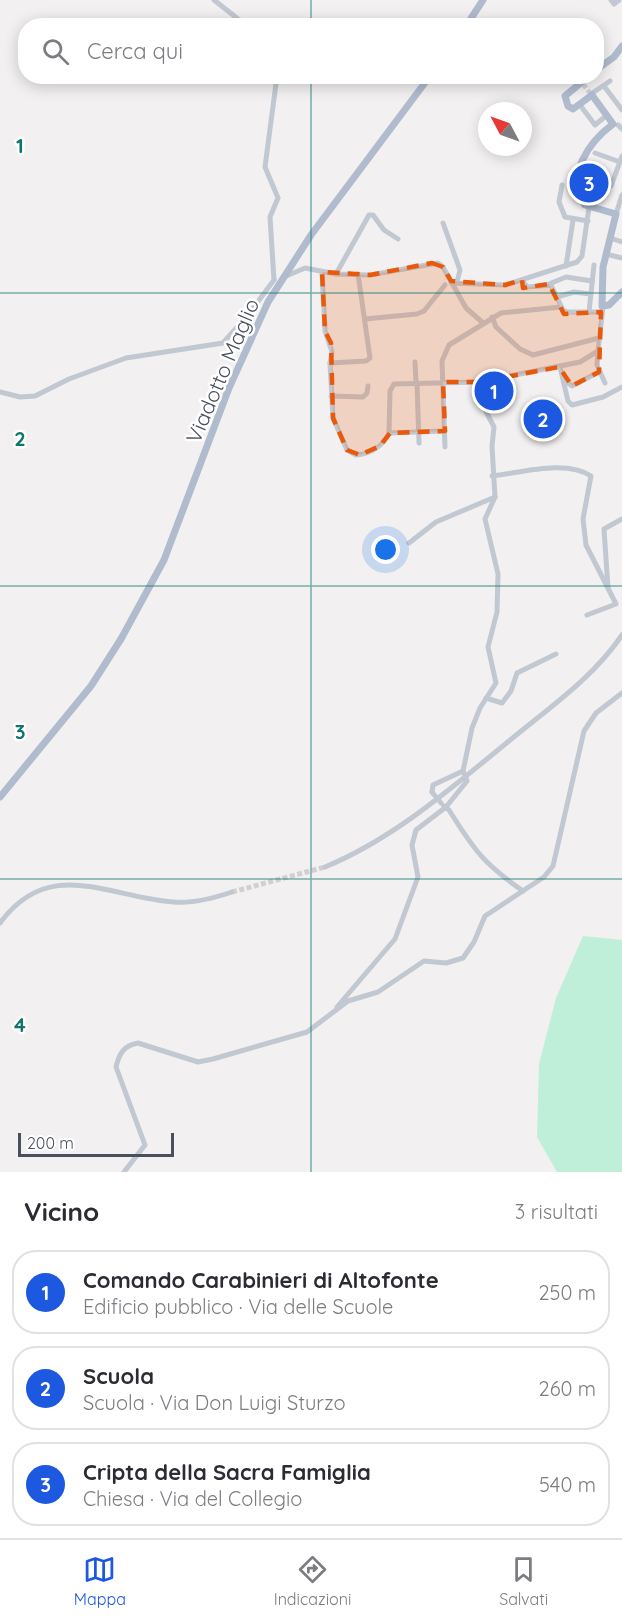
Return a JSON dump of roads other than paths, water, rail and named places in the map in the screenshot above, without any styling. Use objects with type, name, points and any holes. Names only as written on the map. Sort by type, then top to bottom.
[{"type":"main road","points":[[471,18],[483,0]]},
{"type":"main road","points":[[604,63],[622,46]]},
{"type":"main road","name":"Viadotto Maglio","points":[[0,797],[92,686],[121,639],[164,560],[229,388],[268,302],[311,234],[424,84]]},
{"type":"main road","points":[[582,84],[568,93],[565,98],[570,108],[580,105],[591,94],[607,115],[619,125],[590,144],[578,174],[578,188],[582,200],[590,207],[616,214],[606,254],[600,300],[602,310],[622,292]]},
{"type":"street","points":[[214,0],[237,18]]},
{"type":"street","points":[[610,0],[616,4],[619,0]]},
{"type":"street","points":[[591,94],[610,81]]},
{"type":"street","points":[[274,280],[270,217],[278,198],[265,166],[276,84]]},
{"type":"street","points":[[604,86],[622,110]]},
{"type":"street","points":[[580,105],[595,125],[607,115]]},
{"type":"street","points":[[578,174],[611,186],[621,159],[595,153]]},
{"type":"street","points":[[562,185],[559,202],[563,214],[573,220],[588,221]]},
{"type":"street","points":[[616,214],[622,195]]},
{"type":"street","points":[[451,283],[505,285],[566,266],[581,258],[590,207]]},
{"type":"street","points":[[336,274],[369,215],[373,215],[384,230],[398,239]]},
{"type":"street","points":[[566,266],[573,220]]},
{"type":"street","points":[[365,319],[417,314],[424,311],[451,283],[460,270],[443,223]]},
{"type":"street","points":[[614,224],[622,226]]},
{"type":"street","points":[[610,238],[622,242]]},
{"type":"street","points":[[606,254],[622,258]]},
{"type":"street","points":[[0,393],[20,397],[35,396],[69,379],[126,358],[223,343],[248,315],[274,280],[305,268],[336,274],[370,275],[431,263],[443,267],[466,308],[482,322]]},
{"type":"street","points":[[589,312],[594,265]]},
{"type":"street","points":[[322,272],[325,331],[332,352],[331,396],[335,425],[350,453],[360,455],[385,442],[389,433],[390,391],[396,383],[480,382],[560,367],[592,357],[598,351]]},
{"type":"street","points":[[330,363],[369,360],[358,274]]},
{"type":"street","points":[[522,280],[528,287],[549,284],[566,277],[592,281]]},
{"type":"street","points":[[549,284],[561,307],[570,313],[602,310],[598,351],[599,372],[605,383]]},
{"type":"street","points":[[557,297],[574,291],[590,294]]},
{"type":"street","points":[[445,447],[443,357],[449,345],[482,322],[501,313],[561,307]]},
{"type":"street","points":[[492,317],[496,327],[520,349],[533,355],[599,338]]},
{"type":"street","points":[[415,363],[419,443]]},
{"type":"street","points":[[560,367],[568,401],[572,405],[603,397],[622,387]]},
{"type":"street","points":[[564,380],[572,386],[599,372]]},
{"type":"street","points":[[336,1009],[395,939],[418,877],[412,845],[416,830],[467,781],[464,773],[476,717],[496,679],[488,647],[497,612],[498,574],[485,519],[495,497],[492,476],[494,427],[480,400],[480,382]]},
{"type":"street","points":[[331,396],[363,397],[367,393],[368,386]]},
{"type":"street","points":[[389,433],[445,431]]},
{"type":"street","points":[[492,476],[552,469],[573,469],[590,475],[592,480],[583,519],[586,545],[616,604],[587,615]]},
{"type":"street","points":[[409,543],[436,522],[495,497]]},
{"type":"street","points":[[608,588],[604,529],[622,519]]},
{"type":"street","points":[[325,867],[380,841],[577,686],[604,660],[622,635]]},
{"type":"street","points":[[486,698],[502,703],[511,691],[517,673],[556,654]]},
{"type":"street","points":[[124,1172],[145,1145],[116,1067],[118,1057],[130,1045],[138,1043],[198,1062],[307,1032],[348,1001],[378,992],[424,962],[446,963],[463,958],[474,942],[485,916],[544,877],[555,861],[586,726],[596,713],[622,693]]},
{"type":"street","points":[[464,773],[433,785],[432,792],[475,852],[493,870],[523,891]]},
{"type":"street","points":[[0,923],[16,906],[39,890],[62,884],[98,886],[174,902],[202,900],[232,892]]},
{"type":"tunnel","points":[[583,84],[590,93]]},
{"type":"tunnel","points":[[232,892],[325,867]]},
{"type":"place","name":"Cripta della Sacra Famiglia","points":[[589,183]]},
{"type":"place","name":"Comando Carabinieri di Altofonte","points":[[494,391]]},
{"type":"place","name":"Scuola","points":[[543,419]]}]
